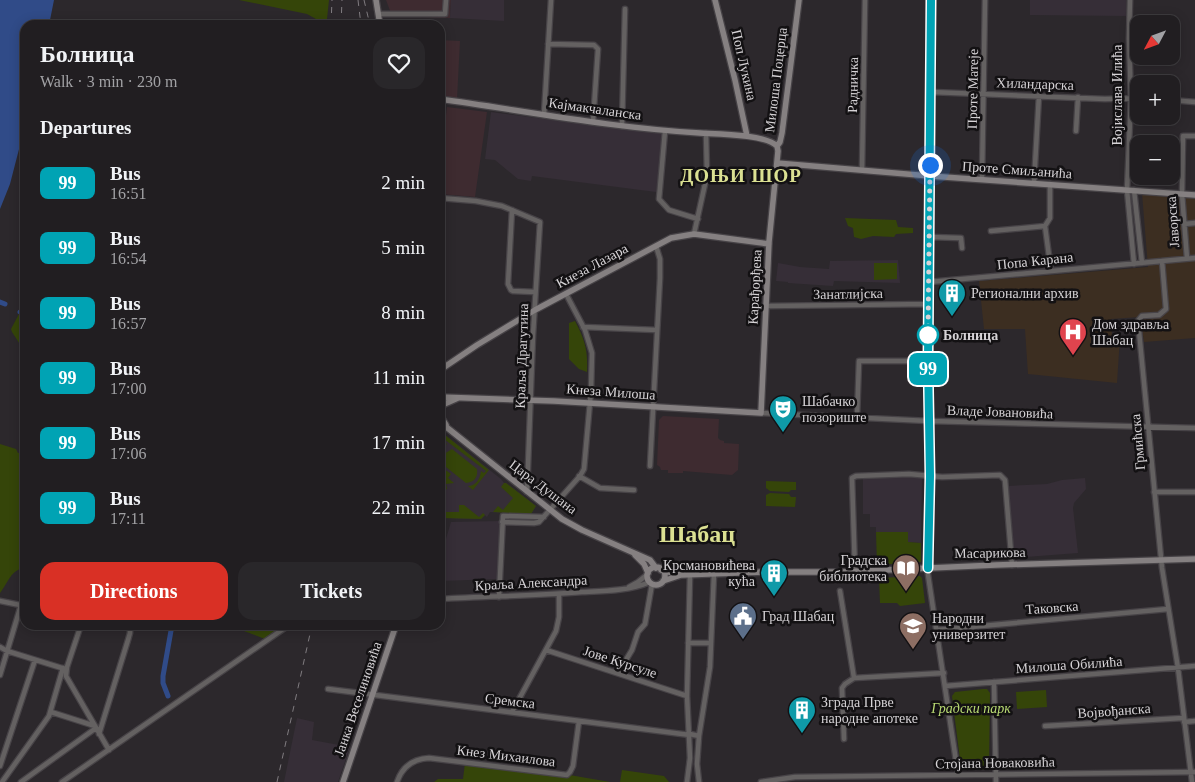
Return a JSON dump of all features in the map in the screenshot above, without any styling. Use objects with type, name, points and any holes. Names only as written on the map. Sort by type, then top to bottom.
[{"type":"street","points":[[376,0],[379,20]]},
{"type":"street","points":[[378,14],[445,14],[446,0]]},
{"type":"street","points":[[544,115],[551,0]]},
{"type":"street","name":"Поп Лукина","points":[[715,0],[747,136]]},
{"type":"street","name":"Милоша Поцерца","points":[[777,163],[777,146],[780,142],[782,130],[799,0]]},
{"type":"street","name":"Радничка","points":[[862,170],[865,0]]},
{"type":"street","points":[[931,0],[928,361],[930,476],[928,568],[958,774]]},
{"type":"street","name":"Проте Матеје","points":[[982,179],[985,0]]},
{"type":"street","name":"Војислава Илића","points":[[1130,0],[1130,75]]},
{"type":"street","points":[[622,126],[625,10]]},
{"type":"street","points":[[548,44],[594,45],[598,49],[593,122]]},
{"type":"street","name":"Хиландарска","points":[[931,92],[1105,99],[1130,98]]},
{"type":"street","points":[[1034,183],[1039,95]]},
{"type":"street","points":[[1076,131],[1078,97]]},
{"type":"street","name":"Кајмакчаланска","points":[[445,100],[622,126],[665,131],[747,136],[773,143],[777,146]]},
{"type":"street","points":[[1180,101],[1195,102]]},
{"type":"street","name":"Војислава Илића","points":[[1130,121],[1127,190],[1134,264]]},
{"type":"street","points":[[665,131],[659,199],[669,210],[698,219]]},
{"type":"street","points":[[694,234],[707,175],[706,133]]},
{"type":"street","name":"Јаворска","points":[[1187,258],[1182,194],[1184,136],[1195,136]]},
{"type":"street","name":"Проте Смиљанића","points":[[777,163],[1195,195]]},
{"type":"street","name":"Карађорђева","points":[[761,413],[769,244],[777,163]]},
{"type":"street","points":[[1050,184],[1050,218],[1046,226],[1051,271]]},
{"type":"street","points":[[1134,190],[1142,263]]},
{"type":"street","points":[[445,198],[476,201],[512,210],[508,284],[510,290],[513,291],[535,292]]},
{"type":"street","name":"Краља Драгутина","points":[[512,210],[540,222],[534,311],[527,492]]},
{"type":"street","points":[[1184,224],[1195,223]]},
{"type":"street","points":[[991,230],[1046,226]]},
{"type":"street","name":"Кнеза Лазара","points":[[445,367],[477,345],[534,311],[675,237],[694,234],[769,244]]},
{"type":"street","points":[[930,237],[961,238],[962,248]]},
{"type":"street","points":[[650,466],[660,264],[656,246]]},
{"type":"street","name":"Попа Карана","points":[[930,282],[1195,258]]},
{"type":"street","name":"Грмићска","points":[[1162,261],[1166,309],[1161,314],[1141,316],[1138,321],[1162,561],[1193,772],[1192,782]]},
{"type":"street","points":[[499,597],[502,522],[539,522],[579,476],[586,462],[592,353],[589,340],[566,294]]},
{"type":"street","name":"Занатлијска","points":[[767,306],[929,304]]},
{"type":"street","points":[[583,327],[657,330]]},
{"type":"street","points":[[857,417],[859,361],[928,361]]},
{"type":"street","name":"Кнеза Милоша","points":[[445,403],[460,397]]},
{"type":"street","name":"Кнеза Милоша","points":[[445,398],[531,400],[761,413]]},
{"type":"street","name":"Владе Јовановића","points":[[761,413],[929,421],[1195,428]]},
{"type":"street","name":"Цара Душана","points":[[445,424],[550,510],[577,528],[650,560],[658,569],[682,575],[755,572]]},
{"type":"street","points":[[855,571],[852,478],[856,476],[904,474],[969,476],[996,474],[1003,477],[1005,480],[1012,565]]},
{"type":"street","points":[[579,476],[600,488],[634,490]]},
{"type":"street","points":[[1154,492],[1195,492]]},
{"type":"street","name":"Цара Душана","points":[[633,554],[644,564],[648,574]]},
{"type":"street","name":"Масарикова","points":[[755,572],[855,571],[1195,559]]},
{"type":"street","points":[[618,674],[632,650],[638,632],[645,624],[651,583],[648,574],[651,569],[658,569],[664,574],[663,581],[658,584],[651,583]]},
{"type":"street","name":"Краља Александра","points":[[623,589],[635,584],[648,574]]},
{"type":"street","points":[[699,782],[697,764],[699,736],[710,667],[714,574]]},
{"type":"street","name":"Цара Душана","points":[[663,581],[682,575]]},
{"type":"street","points":[[687,782],[690,758],[687,696],[690,575]]},
{"type":"street","name":"Краља Александра","points":[[445,599],[559,594],[623,589],[651,583]]},
{"type":"street","points":[[840,591],[856,678]]},
{"type":"street","points":[[512,712],[556,632],[559,594]]},
{"type":"street","points":[[0,601],[20,605]]},
{"type":"street","name":"Таковска","points":[[937,630],[1168,609]]},
{"type":"street","points":[[0,675],[20,614]]},
{"type":"street","points":[[2,782],[51,712],[79,630]]},
{"type":"street","points":[[99,734],[130,630]]},
{"type":"street","points":[[62,782],[282,630]]},
{"type":"street","name":"Јанка Веселиновића","points":[[343,782],[394,630]]},
{"type":"street","points":[[688,643],[711,643]]},
{"type":"street","points":[[0,647],[7,651],[65,669]]},
{"type":"street","name":"Јове Курсуле","points":[[546,650],[687,696]]},
{"type":"street","points":[[0,766],[2,755],[35,660]]},
{"type":"street","name":"Милоша Обилића","points":[[945,686],[1195,666]]},
{"type":"street","points":[[65,669],[68,680],[109,750]]},
{"type":"street","points":[[844,739],[842,688],[845,684],[856,678],[944,673]]},
{"type":"street","points":[[994,682],[996,782]]},
{"type":"street","name":"Сремска","points":[[328,689],[699,736]]},
{"type":"street","points":[[51,712],[95,727]]},
{"type":"street","name":"Кнез Михаилова","points":[[397,782],[406,767],[426,758],[567,774],[573,764],[579,721]]},
{"type":"street","name":"Војвођанска","points":[[1045,726],[1195,721]]},
{"type":"street","points":[[21,782],[95,727]]},
{"type":"street","name":"Стојана Новаковића","points":[[761,782],[796,779],[997,773],[1193,772]]},
{"type":"shaded area","points":[[386,0],[451,0],[450,18],[392,16]]},
{"type":"shaded area","points":[[451,0],[504,0],[504,21],[450,18]]},
{"type":"shaded area","points":[[1030,0],[1126,0],[1126,16],[1030,15]]},
{"type":"shaded area","points":[[445,40],[460,41],[457,99],[445,97]]},
{"type":"shaded area","points":[[447,107],[487,112],[475,197],[445,194],[445,123]]},
{"type":"shaded area","points":[[491,112],[664,134],[656,192],[532,176],[531,181],[518,179],[495,160],[485,159]]},
{"type":"shaded area","points":[[1142,193],[1195,198],[1195,338],[1144,342],[1140,317],[1111,319],[1112,337],[1120,337],[1117,383],[1028,374],[1025,329],[984,329],[979,281],[1148,267]]},
{"type":"shaded area","points":[[898,260],[900,283],[834,281],[833,286],[776,281],[778,263],[829,269],[830,261]]},
{"type":"shaded area","points":[[663,416],[719,419],[718,438],[724,441],[724,443],[739,444],[738,470],[732,475],[683,471],[683,473],[668,473],[668,470],[661,470],[657,465],[659,420]]},
{"type":"shaded area","points":[[445,435],[504,483],[536,506],[531,514],[490,512],[487,517],[485,515],[481,519],[445,518]]},
{"type":"shaded area","points":[[922,476],[921,543],[908,542],[908,532],[876,532],[876,527],[870,527],[870,514],[863,514],[863,477]]},
{"type":"shaded area","points":[[1085,478],[1086,489],[1074,503],[1073,508],[1078,553],[1014,558],[1008,486],[1047,484],[1062,480]]},
{"type":"shaded area","points":[[501,521],[498,579],[445,581],[445,542],[451,522]]},
{"type":"shaded area","points":[[297,718],[314,722],[312,740],[350,747],[338,782],[284,782]]},
{"type":"green space","points":[[239,0],[329,0],[327,19],[316,19],[307,14]]},
{"type":"green space","points":[[845,218],[896,220],[898,227],[913,228],[913,233],[896,234],[894,237],[873,236],[861,239],[854,237],[853,228],[848,226]]},
{"type":"green space","points":[[874,263],[897,263],[897,279],[874,280]]},
{"type":"green space","points":[[19,314],[20,344],[12,332],[11,329]]},
{"type":"green space","points":[[575,321],[585,345],[587,372],[579,369],[569,359],[569,323]]},
{"type":"green space","points":[[445,435],[489,470],[473,490],[468,486],[477,482],[481,471],[484,473],[486,471],[445,440]]},
{"type":"green space","points":[[0,444],[16,449],[20,453],[20,569],[10,577],[0,593]]},
{"type":"green space","points":[[452,449],[477,469],[474,480],[466,483],[445,466],[445,453]]},
{"type":"green space","points":[[445,470],[451,474],[448,478],[454,483],[446,484],[447,489],[445,490]]},
{"type":"green space","points":[[766,481],[796,482],[796,490],[789,492],[770,491],[766,488]]},
{"type":"green space","points":[[504,483],[536,506],[531,514],[493,512],[498,506],[503,510],[513,498],[501,487]]},
{"type":"green space","points":[[770,493],[789,494],[791,497],[796,497],[795,507],[766,506],[766,495]]},
{"type":"green space","points":[[459,505],[464,505],[479,517],[483,513],[485,515],[481,519],[445,518],[445,512],[459,512]]},
{"type":"green space","points":[[876,532],[908,532],[908,542],[921,543],[921,562],[877,565]]},
{"type":"green space","points":[[920,576],[922,578],[925,603],[900,606],[897,603],[880,603],[879,578]]},
{"type":"green space","points":[[241,630],[278,630],[265,639]]},
{"type":"green space","name":"Градски парк","points":[[987,689],[990,693],[989,769],[964,770],[961,767],[952,696],[955,692]]},
{"type":"green space","points":[[1046,690],[1047,707],[1017,709],[1016,692]]},
{"type":"green space","points":[[465,763],[558,773],[610,782],[434,782],[438,779],[463,779]]},
{"type":"green space","points":[[622,770],[664,776],[669,782],[620,782]]},
{"type":"water","points":[[0,0],[54,0],[50,20],[20,20],[20,145],[10,184],[0,209]]},
{"type":"waterway","points":[[0,302],[5,304]]},
{"type":"waterway","points":[[168,696],[163,683],[163,676],[171,630]]},
{"type":"railway","points":[[331,20],[332,0]]},
{"type":"railway","points":[[341,20],[342,0]]},
{"type":"railway","points":[[358,0],[360,20]]},
{"type":"railway","points":[[364,0],[369,20]]},
{"type":"railway","points":[[277,782],[311,630]]},
{"type":"bus line","name":"99","points":[[928,568],[930,476],[928,361],[931,0]]},
{"type":"place","name":"Регионални архив","points":[[952,317]]},
{"type":"place","name":"Болница","points":[[928,335]]},
{"type":"place","name":"Дом здравља Шабац","points":[[1073,356]]},
{"type":"place","name":"Шабачко позориште","points":[[783,433]]},
{"type":"place","name":"Градска библиотека","points":[[906,592]]},
{"type":"place","name":"Крсмановићева кућа","points":[[774,597]]},
{"type":"place","name":"Град Шабац","points":[[743,640]]},
{"type":"place","name":"Народни универзитет","points":[[913,650]]},
{"type":"place","name":"Зграда Прве народне апотеке","points":[[802,734]]},
{"type":"district","name":"ДОЊИ ШОР","points":[[741,175]]},
{"type":"district","name":"Шабац","points":[[697,534]]},
{"type":"route","points":[[928,335],[930,165]]}]
